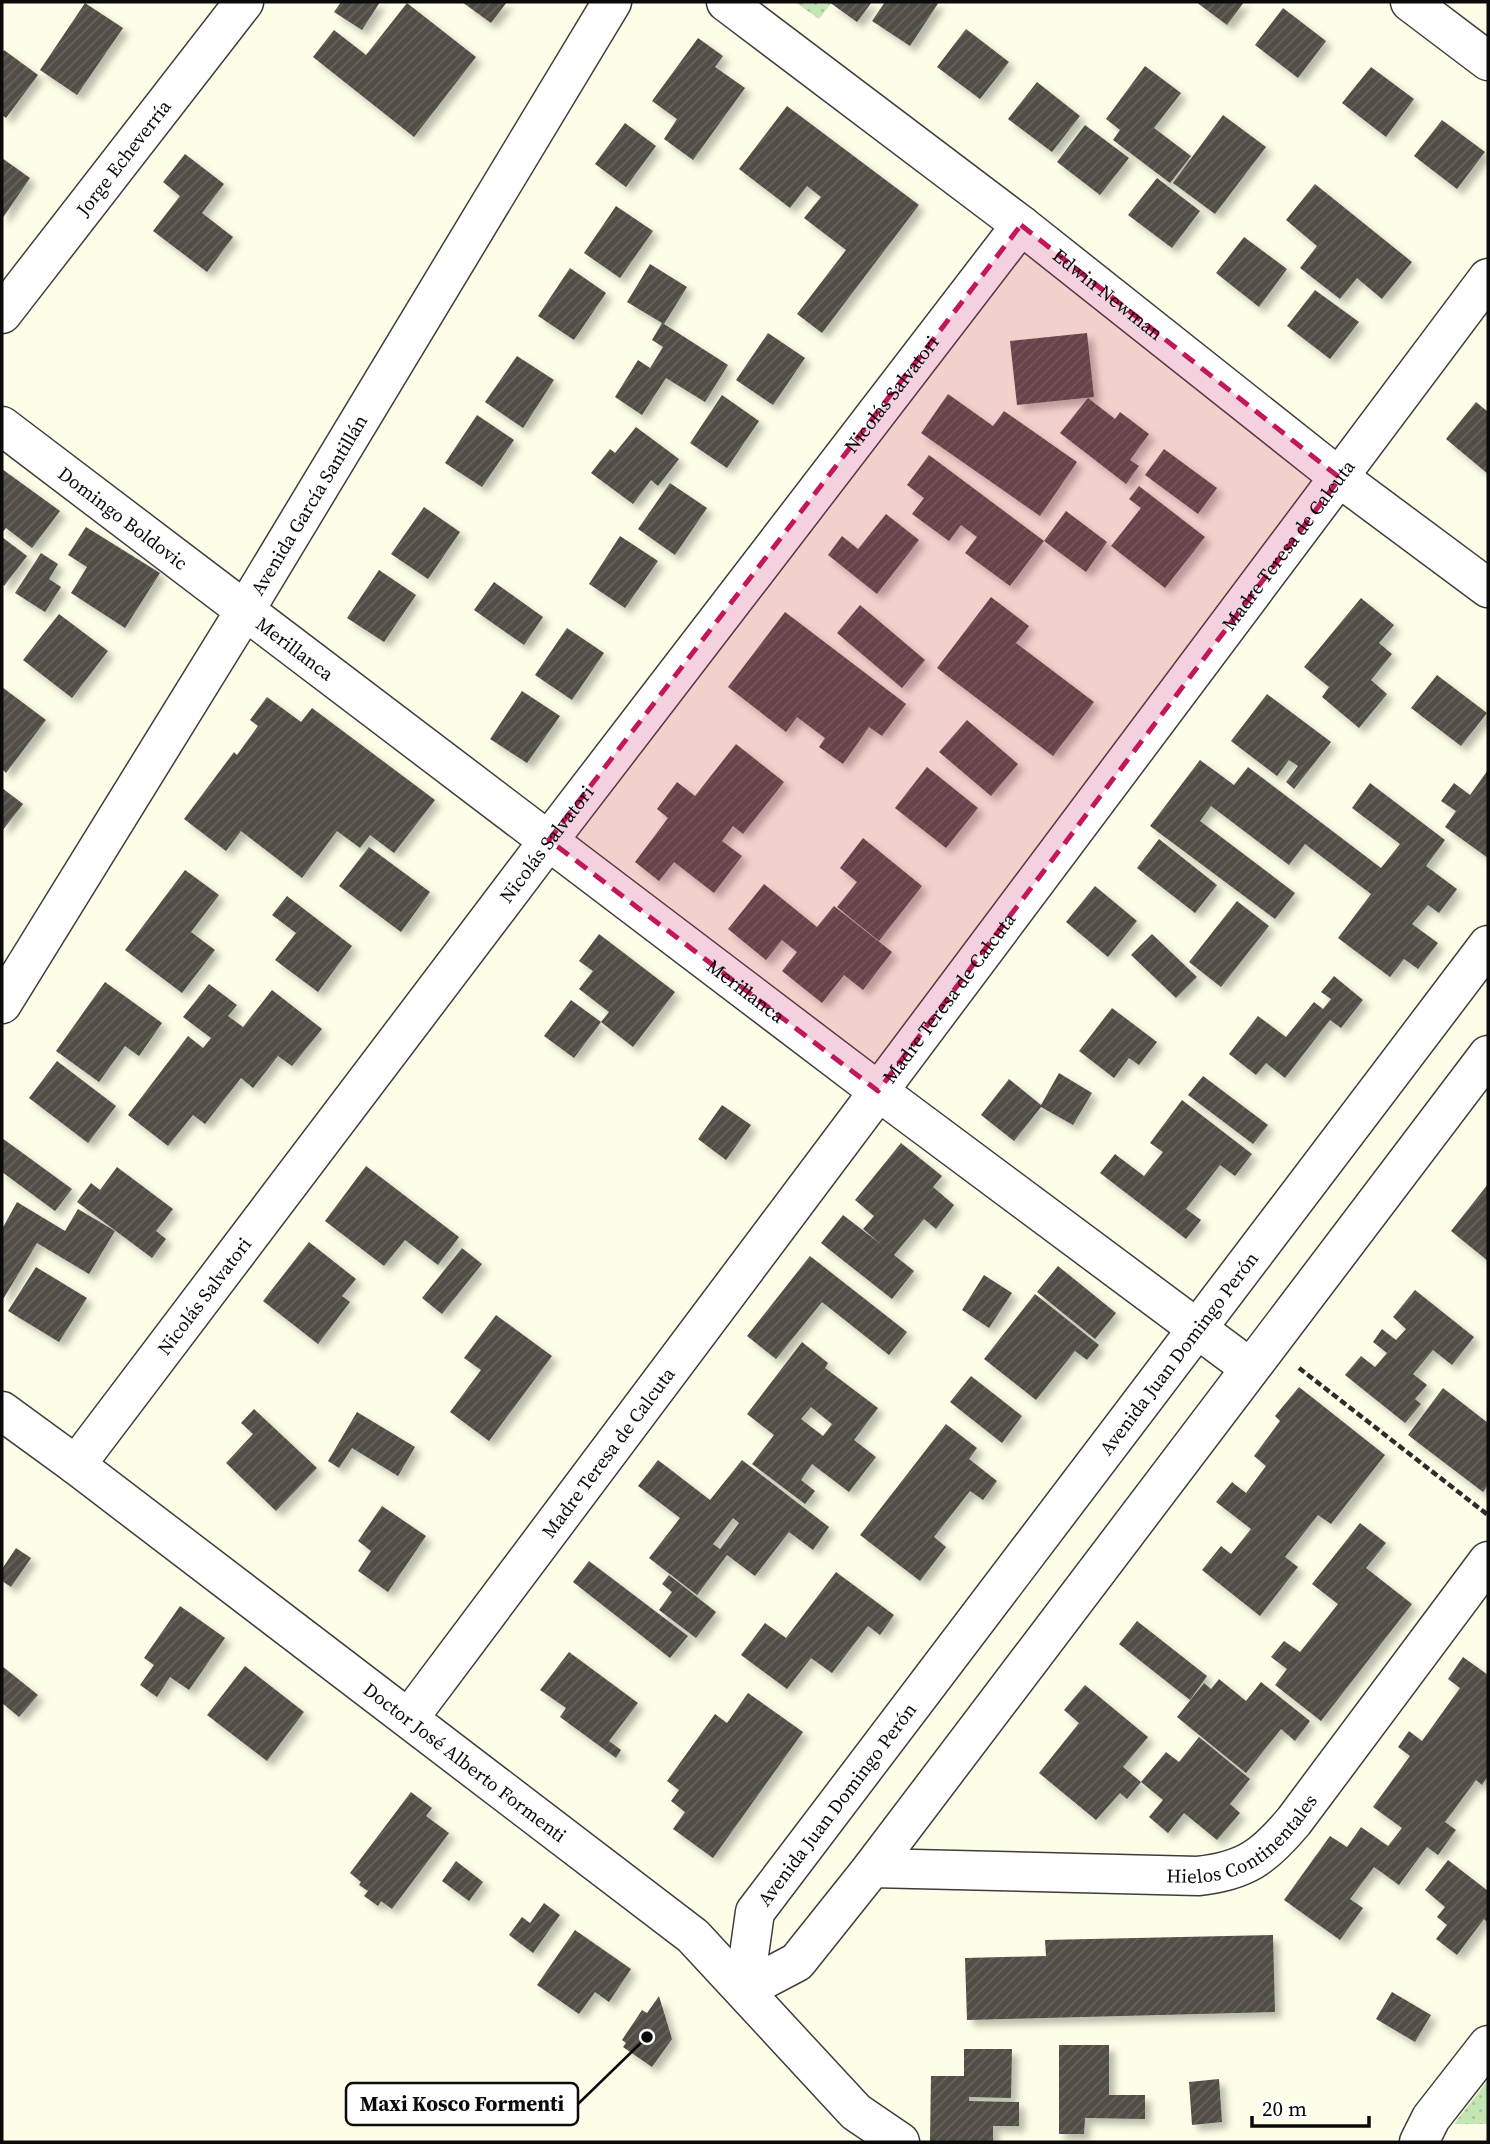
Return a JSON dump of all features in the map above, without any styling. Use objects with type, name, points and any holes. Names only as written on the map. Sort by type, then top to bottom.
[{"type":"street","name":"Jorge Echeverría","points":[[2,314],[244,2]]},
{"type":"street","name":"Avenida García Santillán","points":[[2,1004],[244,612],[612,2]]},
{"type":"street","name":"Edwin Newman","points":[[726,2],[1021,225],[1340,478],[1488,588]]},
{"type":"street","points":[[1410,2],[1488,61]]},
{"type":"street","name":"Nicolás Salvatori","points":[[76,1465],[549,840],[1021,225]]},
{"type":"street","name":"Madre Teresa de Calcuta","points":[[409,1718],[1488,278]]},
{"type":"street","name":"Domingo Boldovic","points":[[2,426],[244,612]]},
{"type":"street","name":"Merillanca","points":[[244,612],[1196,1329],[1259,1356]]},
{"type":"street","name":"Avenida Juan Domingo Perón","points":[[744,1990],[755,1912],[1488,945]]},
{"type":"street","points":[[744,1990],[797,1962],[872,1868],[1488,1055]]},
{"type":"street","name":"Doctor José Alberto Formenti","points":[[2,1411],[409,1718],[692,1936],[856,2112],[900,2142]]},
{"type":"street","name":"Hielos Continentales","points":[[872,1868],[1198,1876],[1230,1872],[1251,1863],[1279,1839],[1294,1821],[1488,1561]]},
{"type":"street","points":[[1419,2142],[1431,2119],[1488,2045]]},
{"type":"path","points":[[1259,1356],[1488,1515]]},
{"type":"highlighted area","points":[[1021,225],[1340,478],[878,1091],[549,840]]},
{"type":"green space","points":[[795,2],[832,2],[819,19]]},
{"type":"green space","points":[[1488,2080],[1488,2124],[1454,2124]]},
{"type":"building","points":[[341,2],[380,2],[362,30],[334,12]]},
{"type":"building","points":[[462,2],[507,2],[491,23]]},
{"type":"building","points":[[829,2],[872,2],[857,22]]},
{"type":"building","points":[[885,2],[939,2],[910,46],[872,21]]},
{"type":"building","points":[[1196,2],[1244,2],[1227,25]]},
{"type":"building","points":[[85,3],[123,28],[77,95],[40,70]]},
{"type":"building","points":[[407,3],[476,57],[414,137],[313,57],[334,30],[366,55]]},
{"type":"building","points":[[1283,8],[1326,41],[1298,78],[1255,45]]},
{"type":"building","points":[[966,29],[1009,62],[980,99],[937,67]]},
{"type":"building","points":[[698,38],[723,56],[715,67],[745,88],[693,160],[664,139],[677,119],[652,101]]},
{"type":"building","points":[[4,50],[38,75],[6,118],[2,115]]},
{"type":"building","points":[[1145,66],[1181,93],[1154,128],[1191,156],[1170,183],[1113,140],[1120,130],[1106,119]]},
{"type":"building","points":[[1371,67],[1414,99],[1386,137],[1342,103]]},
{"type":"building","points":[[1037,82],[1080,116],[1052,152],[1008,119]]},
{"type":"building","points":[[787,106],[919,205],[822,333],[797,314],[846,250],[804,218],[821,197],[807,186],[790,208],[739,169]]},
{"type":"building","points":[[1223,115],[1266,147],[1215,214],[1173,183]]},
{"type":"building","points":[[1442,120],[1485,152],[1457,189],[1414,156]]},
{"type":"building","points":[[625,123],[656,146],[626,187],[595,164]]},
{"type":"building","points":[[1085,125],[1129,158],[1100,195],[1057,162]]},
{"type":"building","points":[[185,154],[224,184],[202,213],[233,237],[207,272],[153,231],[180,196],[163,182]]},
{"type":"building","points":[[2,158],[30,178],[2,219]]},
{"type":"building","points":[[1157,178],[1200,211],[1172,248],[1128,215]]},
{"type":"building","points":[[1315,184],[1412,262],[1382,299],[1357,278],[1340,299],[1300,268],[1317,246],[1286,220]]},
{"type":"building","points":[[616,206],[653,231],[620,278],[584,253]]},
{"type":"building","points":[[1244,237],[1287,269],[1259,307],[1216,273]]},
{"type":"building","points":[[650,264],[687,287],[664,324],[728,365],[705,402],[666,378],[642,415],[615,397],[638,360],[650,368],[663,347],[652,340],[662,323],[627,302]]},
{"type":"building","points":[[570,268],[606,293],[574,340],[538,316]]},
{"type":"building","points":[[1315,290],[1359,322],[1330,359],[1287,326]]},
{"type":"building","points":[[768,333],[805,358],[773,405],[736,380]]},
{"type":"building","points":[[1087,333],[1094,397],[1017,405],[1010,341]]},
{"type":"building","points":[[517,356],[554,380],[523,428],[485,402]]},
{"type":"building","points":[[948,394],[993,426],[1004,411],[1077,462],[1040,516],[921,433]]},
{"type":"building","points":[[722,395],[759,421],[727,468],[690,443]]},
{"type":"building","points":[[1088,398],[1115,419],[1120,412],[1149,434],[1130,460],[1139,466],[1126,484],[1060,433]]},
{"type":"building","points":[[1476,402],[1488,412],[1488,474],[1446,439]]},
{"type":"building","points":[[477,415],[514,440],[482,487],[445,463]]},
{"type":"building","points":[[636,427],[679,459],[658,486],[651,480],[633,504],[591,473],[610,449],[615,453]]},
{"type":"building","points":[[1164,449],[1217,488],[1198,514],[1145,475]]},
{"type":"building","points":[[929,455],[1044,541],[1010,586],[965,553],[977,537],[961,525],[949,541],[912,514],[924,498],[907,485]]},
{"type":"building","points":[[2,469],[60,511],[32,548],[6,528],[2,533]]},
{"type":"building","points":[[670,483],[707,508],[675,555],[638,529]]},
{"type":"building","points":[[1139,486],[1205,537],[1165,588],[1111,546],[1141,508],[1129,499]]},
{"type":"building","points":[[424,507],[460,532],[428,579],[391,554]]},
{"type":"building","points":[[1066,511],[1107,542],[1086,572],[1044,541]]},
{"type":"building","points":[[886,514],[919,540],[877,594],[828,555],[842,536],[858,549]]},
{"type":"building","points":[[86,527],[160,573],[125,628],[71,593],[87,567],[68,555]]},
{"type":"building","points":[[620,536],[658,561],[625,608],[589,584]]},
{"type":"building","points":[[2,537],[27,556],[4,586],[2,584]]},
{"type":"building","points":[[41,553],[58,564],[49,579],[61,587],[45,612],[15,593]]},
{"type":"building","points":[[379,570],[416,595],[384,642],[347,618]]},
{"type":"building","points":[[494,582],[543,617],[524,645],[474,610]]},
{"type":"building","points":[[991,597],[1029,626],[1016,643],[1094,702],[1053,756],[937,668]]},
{"type":"building","points":[[1361,598],[1394,625],[1379,643],[1392,654],[1371,680],[1387,694],[1359,728],[1322,697],[1329,687],[1304,667]]},
{"type":"building","points":[[860,605],[925,660],[902,688],[837,633]]},
{"type":"building","points":[[785,612],[906,704],[882,736],[869,727],[843,764],[819,747],[825,738],[797,717],[786,732],[728,687]]},
{"type":"building","points":[[59,614],[108,651],[72,698],[23,660]]},
{"type":"building","points":[[567,628],[604,653],[572,700],[535,675]]},
{"type":"building","points":[[1437,675],[1487,713],[1461,746],[1411,708]]},
{"type":"building","points":[[2,687],[46,720],[6,773],[2,769]]},
{"type":"building","points":[[522,691],[560,716],[527,763],[490,739]]},
{"type":"building","points":[[1267,694],[1331,742],[1294,789],[1286,782],[1298,766],[1289,760],[1277,776],[1231,741]]},
{"type":"building","points":[[267,697],[301,722],[312,708],[435,800],[394,853],[370,835],[360,848],[337,831],[302,878],[241,831],[226,851],[184,819],[234,752],[237,755],[258,726],[250,720]]},
{"type":"building","points":[[967,720],[1018,764],[991,796],[939,752]]},
{"type":"building","points":[[736,744],[784,782],[743,834],[733,826],[722,841],[742,856],[714,893],[674,862],[659,881],[635,862],[668,818],[657,809],[677,782],[695,796]]},
{"type":"building","points":[[1200,760],[1234,785],[1248,767],[1381,868],[1400,844],[1352,808],[1370,783],[1445,840],[1426,866],[1457,889],[1439,913],[1428,905],[1412,924],[1438,943],[1418,969],[1404,959],[1390,977],[1338,938],[1371,894],[1305,844],[1289,865],[1211,806],[1200,821],[1295,893],[1275,919],[1150,826]]},
{"type":"building","points":[[927,767],[978,808],[946,848],[895,808]]},
{"type":"building","points":[[1488,770],[1488,858],[1445,827],[1456,811],[1441,801],[1454,783],[1470,795]]},
{"type":"building","points":[[2,788],[23,804],[2,831]]},
{"type":"building","points":[[863,838],[922,886],[879,941],[837,907],[857,882],[840,868]]},
{"type":"building","points":[[1159,839],[1217,885],[1195,913],[1137,868]]},
{"type":"building","points":[[369,847],[430,892],[401,932],[339,886]]},
{"type":"building","points":[[185,870],[219,895],[191,932],[215,950],[182,993],[125,950]]},
{"type":"building","points":[[764,884],[817,927],[834,906],[892,952],[863,990],[844,975],[822,1003],[782,971],[797,952],[782,940],[766,960],[728,929]]},
{"type":"building","points":[[1095,886],[1137,921],[1108,957],[1066,922]]},
{"type":"building","points":[[287,896],[352,946],[318,992],[275,960],[296,933],[272,915]]},
{"type":"building","points":[[1237,901],[1269,926],[1221,987],[1189,962]]},
{"type":"building","points":[[599,934],[675,992],[633,1047],[601,1022],[609,1012],[579,989],[593,971],[579,961]]},
{"type":"building","points":[[1152,934],[1197,977],[1176,998],[1131,955]]},
{"type":"building","points":[[1334,976],[1363,1000],[1341,1028],[1330,1020],[1285,1078],[1266,1063],[1256,1075],[1229,1054],[1258,1016],[1286,1037],[1314,1002],[1323,1009],[1331,999],[1321,992]]},
{"type":"building","points":[[105,982],[162,1023],[139,1056],[125,1046],[99,1082],[56,1051]]},
{"type":"building","points":[[209,984],[237,1005],[228,1016],[243,1027],[272,990],[322,1029],[292,1066],[278,1056],[253,1088],[241,1078],[205,1124],[193,1115],[168,1146],[128,1115],[188,1036],[203,1048],[211,1038],[183,1017]]},
{"type":"building","points":[[571,1000],[601,1022],[574,1058],[544,1036]]},
{"type":"building","points":[[1112,1008],[1157,1042],[1139,1065],[1129,1058],[1114,1078],[1079,1051]]},
{"type":"building","points":[[57,1061],[116,1106],[88,1143],[29,1098]]},
{"type":"building","points":[[1059,1073],[1092,1093],[1073,1125],[1041,1107],[1014,1141],[981,1115],[1009,1079],[1041,1105]]},
{"type":"building","points":[[1203,1076],[1268,1125],[1253,1144],[1188,1095]]},
{"type":"building","points":[[1182,1100],[1252,1154],[1235,1176],[1220,1165],[1186,1209],[1201,1220],[1186,1239],[1100,1173],[1115,1154],[1144,1176],[1163,1152],[1150,1143]]},
{"type":"building","points":[[722,1105],[751,1125],[726,1160],[698,1139]]},
{"type":"building","points":[[2,1138],[72,1189],[55,1211],[2,1172]]},
{"type":"building","points":[[901,1143],[942,1176],[933,1187],[954,1205],[936,1229],[924,1219],[894,1255],[914,1271],[892,1299],[821,1243],[843,1215],[882,1245],[863,1229],[874,1216],[855,1200]]},
{"type":"building","points":[[366,1166],[459,1237],[438,1265],[405,1240],[384,1266],[325,1221]]},
{"type":"building","points":[[117,1167],[173,1209],[156,1231],[166,1239],[152,1258],[77,1202],[91,1183],[100,1190]]},
{"type":"building","points":[[1488,1184],[1488,1261],[1451,1231]]},
{"type":"building","points":[[17,1202],[65,1231],[78,1209],[115,1231],[89,1274],[37,1243],[2,1301],[2,1229]]},
{"type":"building","points":[[309,1242],[356,1279],[342,1296],[350,1302],[318,1344],[263,1301]]},
{"type":"building","points":[[462,1248],[482,1264],[442,1314],[422,1298]]},
{"type":"building","points":[[810,1256],[907,1332],[889,1355],[822,1302],[776,1359],[747,1336]]},
{"type":"building","points":[[1058,1266],[1116,1313],[1095,1339],[1037,1292]]},
{"type":"building","points":[[36,1267],[87,1298],[59,1342],[8,1311]]},
{"type":"building","points":[[984,1275],[1012,1293],[989,1328],[962,1310]]},
{"type":"building","points":[[1415,1290],[1474,1337],[1452,1365],[1433,1350],[1413,1374],[1427,1385],[1415,1399],[1421,1404],[1405,1423],[1345,1375],[1361,1356],[1375,1367],[1387,1353],[1373,1342],[1382,1329],[1396,1340],[1406,1329],[1393,1317]]},
{"type":"building","points":[[1035,1294],[1099,1345],[1087,1360],[1075,1351],[1036,1400],[984,1359]]},
{"type":"building","points":[[496,1315],[552,1356],[489,1441],[450,1412],[481,1370],[464,1358]]},
{"type":"building","points":[[802,1342],[828,1363],[825,1368],[878,1408],[854,1440],[876,1457],[849,1492],[812,1464],[801,1480],[815,1491],[805,1504],[752,1464],[774,1435],[747,1414]],"holes":[[[811,1407],[832,1424],[823,1436],[801,1419]]]},
{"type":"building","points":[[971,1376],[1022,1416],[1002,1443],[950,1402]]},
{"type":"building","points":[[1299,1387],[1385,1455],[1331,1524],[1318,1515],[1285,1557],[1298,1567],[1260,1616],[1202,1570],[1221,1546],[1231,1554],[1251,1529],[1216,1502],[1232,1482],[1246,1493],[1266,1466],[1254,1456],[1280,1421],[1275,1416]]},
{"type":"building","points":[[1443,1388],[1488,1423],[1488,1485],[1483,1492],[1408,1435]]},
{"type":"building","points":[[254,1409],[317,1468],[276,1511],[226,1463],[253,1434],[241,1423]]},
{"type":"building","points":[[357,1412],[415,1447],[398,1476],[352,1448],[339,1468],[328,1461]]},
{"type":"building","points":[[946,1424],[977,1448],[969,1459],[997,1481],[983,1500],[970,1491],[934,1537],[946,1547],[920,1581],[860,1535]]},
{"type":"building","points":[[658,1460],[710,1500],[742,1460],[829,1527],[813,1550],[789,1532],[755,1576],[727,1555],[697,1595],[649,1558],[680,1518],[638,1486]],"holes":[[[733,1518],[739,1523],[720,1549],[713,1544]]]},
{"type":"building","points":[[382,1506],[426,1536],[388,1592],[358,1571],[371,1551],[358,1541]]},
{"type":"building","points":[[1360,1523],[1386,1543],[1366,1568],[1412,1604],[1321,1721],[1275,1685],[1287,1669],[1271,1657],[1284,1641],[1300,1652],[1338,1604],[1312,1584]]},
{"type":"building","points":[[16,1548],[31,1558],[11,1587],[2,1581],[2,1569]]},
{"type":"building","points":[[589,1561],[688,1636],[670,1658],[573,1582]]},
{"type":"building","points":[[836,1572],[894,1615],[880,1635],[868,1626],[832,1673],[811,1658],[787,1689],[741,1655],[765,1623],[786,1638]]},
{"type":"building","points":[[669,1575],[716,1612],[696,1638],[659,1610],[672,1592],[662,1584]]},
{"type":"building","points":[[180,1606],[225,1638],[189,1690],[170,1677],[157,1697],[140,1685],[154,1665],[144,1658]]},
{"type":"building","points":[[1137,1621],[1207,1676],[1190,1700],[1119,1644]]},
{"type":"building","points":[[569,1652],[638,1703],[609,1741],[621,1750],[616,1758],[560,1717],[566,1708],[540,1690]]},
{"type":"building","points":[[1463,1657],[1488,1675],[1488,1776],[1482,1785],[1476,1780],[1445,1822],[1456,1830],[1438,1855],[1427,1847],[1399,1885],[1374,1867],[1350,1899],[1363,1908],[1340,1940],[1284,1900],[1330,1836],[1347,1847],[1361,1827],[1388,1846],[1402,1828],[1373,1807],[1410,1756],[1398,1747],[1409,1731],[1422,1741],[1460,1688],[1448,1679]]},
{"type":"building","points":[[2,1666],[38,1695],[19,1717],[2,1703]]},
{"type":"building","points":[[245,1666],[304,1712],[267,1761],[207,1715]]},
{"type":"building","points":[[1219,1679],[1246,1701],[1261,1682],[1310,1721],[1295,1741],[1281,1729],[1246,1773],[1177,1717],[1204,1683],[1211,1689]]},
{"type":"building","points":[[1085,1685],[1148,1737],[1123,1767],[1141,1782],[1127,1799],[1120,1793],[1096,1820],[1039,1773],[1079,1723],[1064,1710]]},
{"type":"building","points":[[748,1693],[803,1732],[713,1858],[673,1829],[685,1812],[671,1801],[679,1790],[667,1781],[715,1714],[727,1723]]},
{"type":"building","points":[[1199,1737],[1250,1779],[1230,1804],[1240,1813],[1217,1840],[1184,1813],[1168,1833],[1149,1817],[1163,1800],[1141,1782],[1166,1752],[1179,1762]]},
{"type":"building","points":[[411,1792],[432,1808],[426,1816],[449,1833],[392,1909],[381,1901],[378,1906],[364,1896],[368,1891],[359,1885],[361,1882],[350,1873]]},
{"type":"building","points":[[1448,1860],[1488,1891],[1488,1923],[1484,1919],[1457,1955],[1436,1939],[1447,1925],[1437,1917],[1445,1907],[1425,1890]]},
{"type":"building","points":[[456,1861],[483,1882],[469,1901],[442,1881]]},
{"type":"building","points":[[544,1903],[560,1915],[533,1953],[509,1935],[522,1917],[530,1923]]},
{"type":"building","points":[[575,1930],[631,1969],[609,2002],[595,1992],[579,2014],[537,1985]]},
{"type":"building","points":[[1273,1935],[1275,2012],[967,2020],[965,1958],[1046,1956],[1045,1940]]},
{"type":"building","points":[[1392,1992],[1431,2015],[1415,2042],[1376,2019]]},
{"type":"building","points":[[659,1996],[672,2039],[652,2067],[623,2047],[626,2043],[622,2040],[642,2010],[647,2013]]},
{"type":"building","points":[[1059,2045],[1109,2045],[1109,2095],[1145,2095],[1145,2119],[1085,2118],[1084,2134],[1059,2134]]},
{"type":"building","points":[[964,2049],[1012,2049],[1011,2098],[969,2097],[969,2101],[1019,2102],[1019,2126],[993,2126],[993,2141],[930,2141],[931,2076],[964,2076]]},
{"type":"building","points":[[1219,2079],[1222,2122],[1192,2125],[1189,2082]]},
{"type":"place","name":"Maxi Kosco Formenti","points":[[647,2037]]}]
